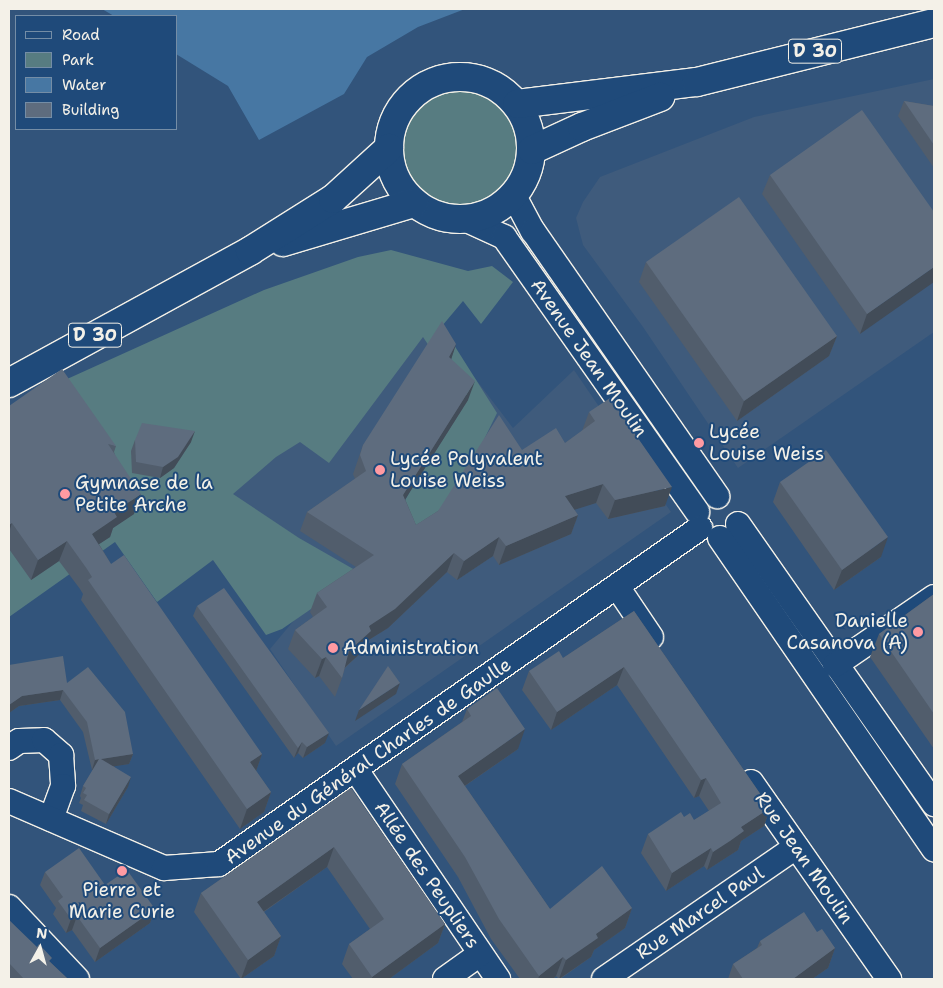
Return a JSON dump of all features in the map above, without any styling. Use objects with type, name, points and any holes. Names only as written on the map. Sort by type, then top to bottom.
[{"type":"main road","name":"D 30","points":[[532,150],[582,126],[697,82],[934,23]]},
{"type":"main road","points":[[454,76],[478,78],[500,88],[517,104],[528,125],[532,150],[527,175],[514,196],[492,212],[466,220],[439,217],[414,203],[396,182],[389,148],[389,136],[397,114],[412,95],[431,82],[454,76]]},
{"type":"main road","name":"D 30","points":[[517,104],[697,82]]},
{"type":"main road","name":"D 30","points":[[9,383],[250,251],[333,199],[389,148]]},
{"type":"main road","name":"D 30","points":[[250,251],[414,203]]},
{"type":"street","name":"Avenue Jean Moulin","points":[[514,196],[533,231],[717,496]]},
{"type":"street","name":"Avenue Jean Moulin","points":[[466,220],[504,237],[714,526],[934,849]]},
{"type":"street","points":[[714,526],[735,505],[717,496]]},
{"type":"street","name":"Avenue du Général Charles de Gaulle","points":[[11,806],[51,819],[164,868],[219,864],[618,588],[714,526],[704,501],[717,496]]},
{"type":"street","name":"Avenue Jean Moulin","points":[[714,526],[835,665],[934,804]]},
{"type":"street","points":[[618,588],[662,654]]},
{"type":"street","points":[[835,665],[934,597]]},
{"type":"street","points":[[9,748],[19,741],[44,740],[61,755],[63,786],[51,819]]},
{"type":"street","name":"Rue Jean Moulin","points":[[735,760],[889,979]]},
{"type":"street","name":"Allée des Peupliers","points":[[356,770],[498,979]]},
{"type":"street","name":"Rue Marcel Paul","points":[[604,979],[796,847]]},
{"type":"street","points":[[9,907],[77,979]]},
{"type":"street","points":[[445,979],[480,954]]},
{"type":"shaded area","points":[[934,79],[934,332],[738,468],[643,327],[583,245],[576,218],[583,202],[600,177],[754,117]]},
{"type":"shaded area","name":"Lycée Polyvalent Louise Weiss","points":[[435,326],[513,428],[574,370],[671,512],[336,746],[270,649],[305,607],[99,379]]},
{"type":"green space","points":[[459,89],[481,93],[500,106],[513,125],[517,147],[513,169],[500,188],[481,201],[459,205],[437,201],[418,188],[405,169],[401,147],[405,125],[418,106],[437,93]]},
{"type":"green space","points":[[391,250],[468,271],[492,266],[513,282],[481,324],[463,301],[442,326],[497,413],[472,464],[483,484],[417,527],[403,504],[463,397],[423,337],[329,463],[300,442],[276,457],[233,494],[299,538],[362,574],[282,629],[266,635],[213,560],[157,602],[115,542],[9,617],[9,415],[45,389],[264,290],[358,257]]},
{"type":"water","points":[[102,9],[465,9],[418,27],[367,57],[344,94],[259,140],[228,86],[178,55],[178,15],[112,15]]},
{"type":"building","points":[[904,101],[934,106],[934,145]]},
{"type":"building","points":[[862,110],[934,212],[934,267],[867,314],[770,175]]},
{"type":"building","points":[[739,197],[837,336],[744,401],[646,262]]},
{"type":"building","points":[[442,321],[456,344],[449,357],[475,381],[403,495],[416,525],[438,511],[499,415],[522,450],[556,428],[565,443],[595,421],[589,412],[610,398],[672,487],[615,500],[603,484],[565,496],[578,515],[506,546],[499,537],[464,561],[454,553],[395,609],[369,626],[371,631],[349,651],[342,678],[326,657],[322,659],[295,630],[327,607],[317,593],[374,555],[307,512],[366,471],[360,455],[363,445]]},
{"type":"building","points":[[62,369],[116,446],[108,444],[141,494],[114,512],[117,517],[92,534],[111,564],[124,555],[262,754],[250,762],[271,792],[247,809],[88,580],[92,577],[67,541],[38,560],[12,523],[9,525],[9,406]]},
{"type":"building","points":[[142,423],[195,431],[178,457],[163,467],[136,462],[135,440]]},
{"type":"building","points":[[826,450],[888,537],[842,570],[780,482]]},
{"type":"building","points":[[224,588],[329,733],[307,747],[302,742],[298,748],[197,606]]},
{"type":"building","points":[[934,594],[934,714],[879,634]]},
{"type":"building","points":[[634,611],[770,808],[741,827],[744,831],[730,841],[713,852],[711,848],[672,873],[648,834],[681,812],[684,817],[690,813],[694,820],[721,803],[706,778],[701,780],[624,667],[557,712],[529,671],[559,651],[563,658]]},
{"type":"building","points":[[63,656],[67,683],[88,667],[125,712],[133,754],[101,759],[131,777],[109,814],[84,800],[87,795],[83,793],[86,788],[83,786],[99,759],[95,760],[87,722],[63,690],[22,696],[9,705],[9,665]]},
{"type":"building","points":[[388,666],[400,683],[359,710]]},
{"type":"building","points":[[497,688],[525,729],[458,776],[550,909],[602,866],[632,908],[596,934],[598,938],[566,960],[563,957],[539,976],[499,919],[465,857],[402,764],[471,716],[467,709]]},
{"type":"building","points":[[351,788],[445,924],[372,977],[349,944],[384,919],[334,847],[257,902],[281,936],[248,960],[201,893]]},
{"type":"building","points":[[79,848],[105,885],[127,870],[155,909],[100,948],[77,916],[71,919],[58,901],[63,897],[45,872]]},
{"type":"building","points":[[804,912],[817,932],[822,929],[835,948],[793,979],[743,979],[733,964],[762,945],[760,941]]},
{"type":"building","points":[[9,920],[37,947],[39,944],[52,958],[49,961],[68,979],[24,979],[9,963]]},
{"type":"place","name":"Lycée Louise Weiss","points":[[699,443]]},
{"type":"place","name":"Lycée Polyvalent Louise Weiss","points":[[380,470]]},
{"type":"place","name":"Gymnase de la Petite Arche","points":[[65,494]]},
{"type":"place","name":"Danielle Casanova (A)","points":[[918,632]]},
{"type":"place","name":"Administration","points":[[333,648]]},
{"type":"place","name":"Pierre et Marie Curie","points":[[122,871]]}]
